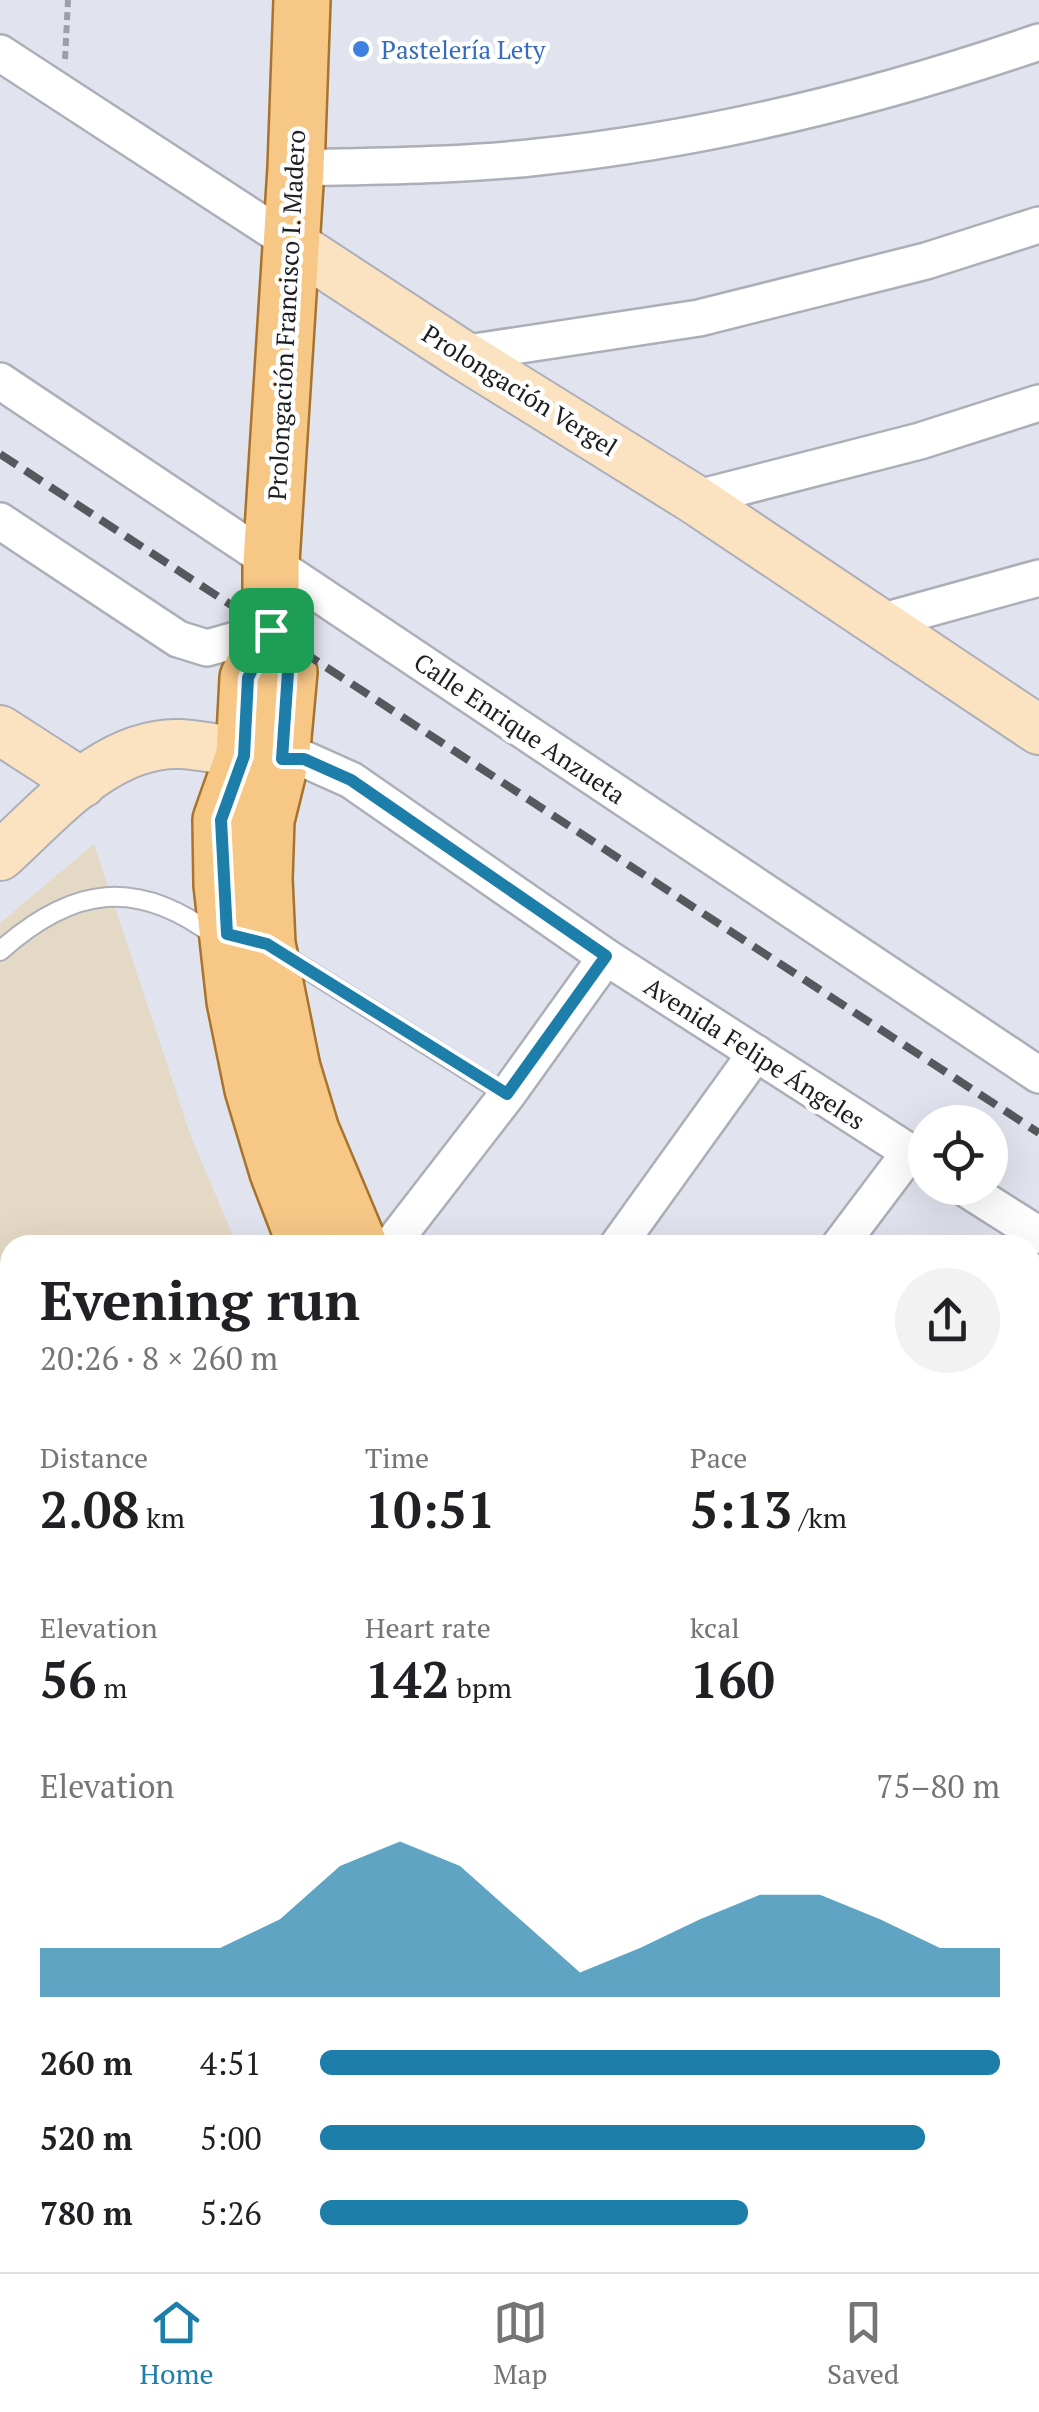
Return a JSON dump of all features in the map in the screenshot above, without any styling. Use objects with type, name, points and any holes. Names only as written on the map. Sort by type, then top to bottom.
[{"type":"main road","name":"Prolongación Francisco I. Madero","points":[[302,0],[296,168],[271,562],[271,630],[288,672],[263,757],[264,879],[241,941],[235,1001],[253,1090],[302,1235]]},
{"type":"main road","name":"Prolongación Francisco I. Madero","points":[[241,941],[292,1068],[323,1162],[355,1235]]},
{"type":"street","points":[[296,168],[427,166],[537,158],[684,137],[811,111],[942,76],[1039,42]]},
{"type":"street","name":"Prolongación Vergel","points":[[0,52],[461,354],[694,499],[1039,730]]},
{"type":"street","points":[[461,354],[699,318],[909,266],[1039,225]]},
{"type":"street","name":"Calle Enrique Anzueta","points":[[0,381],[1039,1074]]},
{"type":"street","points":[[694,499],[920,441],[1039,404]]},
{"type":"street","points":[[0,521],[178,639],[206,648],[271,630]]},
{"type":"street","points":[[876,623],[1039,578]]},
{"type":"street","points":[[0,730],[82,783]]},
{"type":"street","points":[[0,856],[82,783],[110,763],[145,747],[181,744],[263,757]]},
{"type":"street","name":"Avenida Felipe Ángeles","points":[[263,757],[304,759],[351,780],[606,956],[908,1151]]},
{"type":"street","points":[[400,1235],[606,956]]},
{"type":"street","points":[[625,1235],[756,1053]]},
{"type":"street","points":[[849,1235],[908,1168]]},
{"type":"street","points":[[992,1205],[1039,1235]]},
{"type":"lane","points":[[0,951],[29,925],[85,901],[126,895],[155,900],[241,941],[507,1094]]},
{"type":"path","points":[[62,93],[68,0]]},
{"type":"shaded area","points":[[94,844],[191,1137],[233,1235],[0,1235],[0,923]]},
{"type":"railway","points":[[0,454],[1039,1133]]},
{"type":"place","name":"Pastelería Lety","points":[[361,49]]},
{"type":"route","points":[[271,630],[288,672],[282,759],[304,759],[351,780],[606,956],[507,1094],[267,944],[227,934],[221,820],[244,756],[248,678],[271,630]]}]
